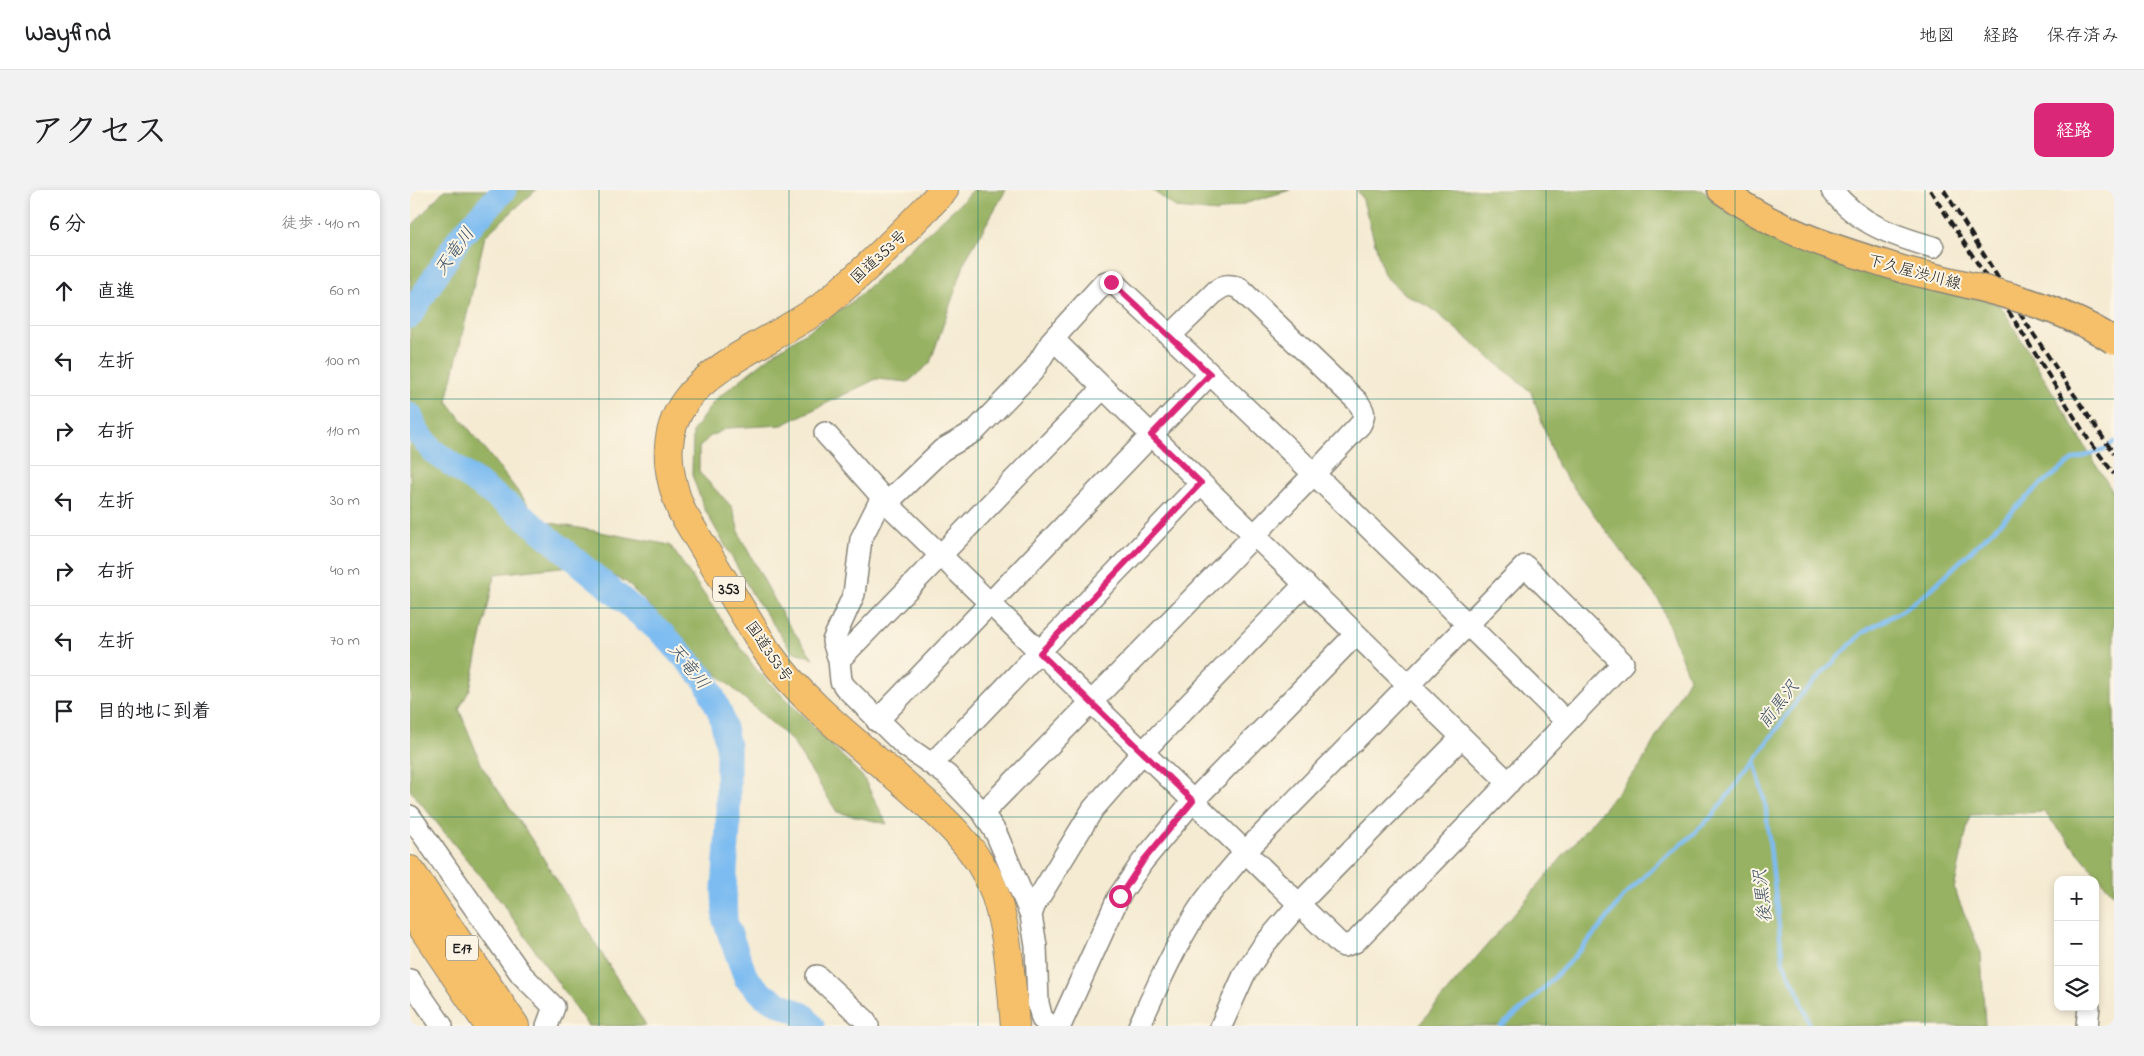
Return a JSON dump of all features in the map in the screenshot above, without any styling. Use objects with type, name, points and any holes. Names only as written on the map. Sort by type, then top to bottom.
[{"type":"highway","name":"国道353号","points":[[944,190],[871,264],[820,308],[737,356],[701,383],[680,408],[673,425],[670,440],[669,470],[682,512],[766,650],[781,671],[819,708],[934,810],[970,848],[982,867],[994,890],[1004,928],[1015,1026]]},
{"type":"highway","name":"E17","points":[[410,870],[515,1026]]},
{"type":"highway","name":"E17","points":[[410,909],[489,1026]]},
{"type":"main road","name":"下久屋渋川線","points":[[1722,190],[1736,201],[1776,225],[1802,237],[1905,270],[1969,286],[2072,317],[2114,341]]},
{"type":"street","points":[[1832,190],[1863,219],[1891,235],[1932,247]]},
{"type":"street","points":[[1139,1026],[1165,969],[1197,911],[1245,852],[1408,685],[1468,624],[1525,566],[1624,663],[1509,783],[1351,945],[1344,946],[1340,944],[1245,852],[1193,801],[1142,753],[895,512],[890,502],[942,450],[975,431],[1033,371],[1053,339],[1104,284],[1107,282],[1115,284],[1170,336],[1468,624],[1567,722]]},
{"type":"street","points":[[983,813],[1313,475],[1360,425],[1365,417],[1364,409],[1357,401],[1239,288],[1230,284],[1216,291],[1170,336]]},
{"type":"street","points":[[1053,339],[1509,783]]},
{"type":"street","points":[[877,720],[1210,374]]},
{"type":"street","points":[[839,660],[1103,388]]},
{"type":"street","points":[[825,433],[882,497],[861,539],[854,594],[833,641],[839,660],[841,681],[877,720],[914,753],[947,775],[983,813],[996,833],[1031,915],[1036,946],[1038,1003],[1042,1019],[1052,1026]]},
{"type":"street","points":[[932,764],[1201,483]]},
{"type":"street","points":[[1031,915],[1035,904],[1093,809],[1142,753],[1305,584]]},
{"type":"street","points":[[1060,1026],[1120,896],[1143,861],[1193,801],[1356,634]]},
{"type":"street","points":[[1221,1026],[1244,975],[1263,946],[1299,904],[1462,737]]},
{"type":"street","points":[[410,816],[521,974],[554,1007],[548,1025]]},
{"type":"street","points":[[817,976],[865,1020],[868,1026]]},
{"type":"street","points":[[410,980],[442,1026]]},
{"type":"street","points":[[2087,1026],[2089,1011]]},
{"type":"green space","points":[[444,190],[536,190],[485,236],[447,401],[541,521],[670,545],[755,668],[863,777],[887,824],[837,812],[792,741],[718,675],[626,582],[589,564],[495,574],[470,689],[459,709],[483,768],[534,843],[646,1026],[588,1026],[502,903],[410,790],[410,228]]},
{"type":"green space","points":[[972,190],[1006,190],[966,259],[930,363],[908,382],[876,379],[782,425],[727,428],[709,437],[699,448],[699,472],[732,507],[741,538],[786,621],[813,658],[792,651],[754,597],[704,508],[692,475],[693,431],[715,400],[773,354],[853,301],[966,198]]},
{"type":"green space","points":[[1152,190],[1290,190],[1217,212],[1177,208]]},
{"type":"green space","points":[[1357,190],[1703,190],[1710,196],[2000,305],[2114,494],[2114,895],[2044,812],[1970,815],[1954,889],[1981,953],[1985,1026],[1418,1026],[1640,766],[1689,678],[1660,602],[1558,467],[1531,392],[1431,308],[1403,293],[1384,275],[1362,197]]},
{"type":"waterway","name":"天竜川","points":[[410,316],[460,237],[504,190]]},
{"type":"waterway","name":"天竜川","points":[[410,415],[417,432],[433,451],[519,513],[609,588],[665,636],[706,681],[721,715],[728,746],[728,829],[724,888],[725,921],[746,978],[764,996],[803,1015],[812,1026]]},
{"type":"waterway","name":"前黒沢","points":[[1501,1026],[1528,1004],[1573,958],[1625,895],[1661,860],[1688,839],[1712,816],[1801,695],[1862,633],[1905,609],[1928,592],[2041,484],[2073,460],[2105,449],[2114,442]]},
{"type":"waterway","name":"後黒沢","points":[[1754,760],[1765,802],[1783,962],[1799,994],[1810,1026]]},
{"type":"railway","points":[[1930,190],[2088,439],[2114,474]]},
{"type":"railway","points":[[1944,190],[2026,323],[2114,454]]},
{"type":"route","points":[[1111,282],[1210,374],[1151,435],[1201,483],[1040,653],[1193,801],[1143,861],[1120,896]]}]
